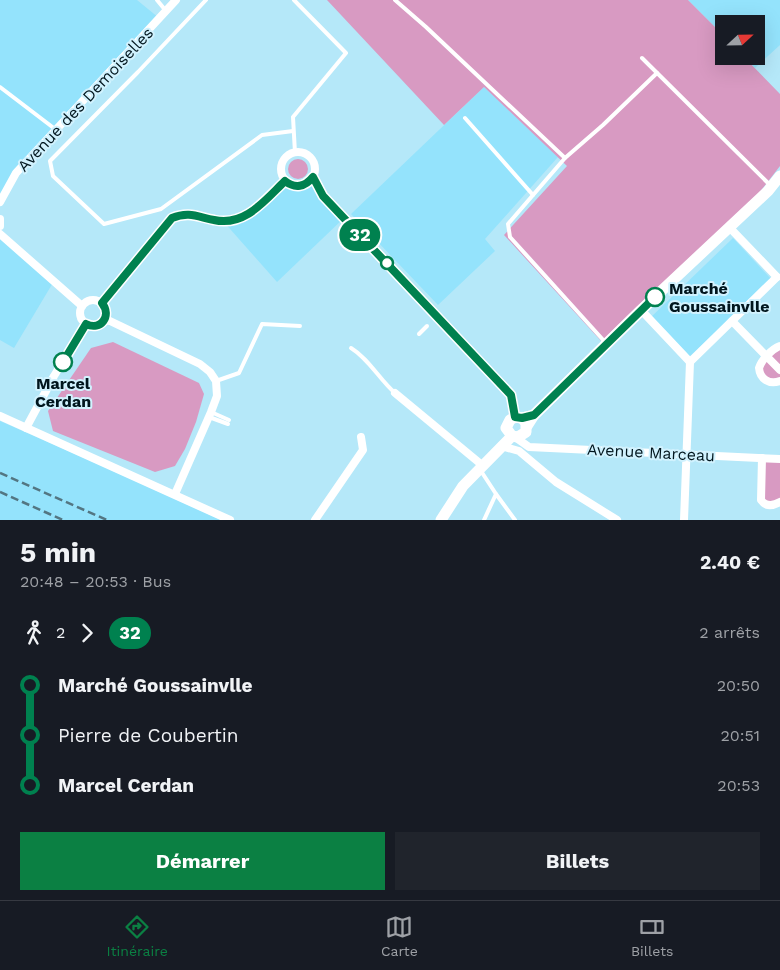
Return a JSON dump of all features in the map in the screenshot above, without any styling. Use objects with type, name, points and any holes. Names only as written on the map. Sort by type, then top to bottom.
[{"type":"street","name":"Avenue des Demoiselles","points":[[0,202],[16,173],[176,0]]},
{"type":"street","points":[[313,177],[305,185],[294,186],[285,181],[281,171],[283,162],[290,154],[295,153],[300,153],[310,158],[314,167],[313,177],[323,196],[511,395],[526,456]]},
{"type":"street","points":[[441,520],[463,486],[480,467],[501,446],[521,433],[534,415],[640,310],[730,228],[780,176]]},
{"type":"street","points":[[102,303],[172,218],[187,213],[216,220],[239,219],[252,212],[285,181]]},
{"type":"street","points":[[0,219],[0,226]]},
{"type":"street","points":[[684,520],[690,362],[778,277],[730,228]]},
{"type":"street","points":[[0,234],[82,306]]},
{"type":"street","points":[[89,301],[102,303],[106,311],[104,320],[98,325],[90,326],[83,322],[80,314],[82,306],[89,301]]},
{"type":"street","points":[[640,310],[690,362]]},
{"type":"street","points":[[104,320],[110,321],[200,364],[210,372],[216,381],[217,396],[175,494]]},
{"type":"street","points":[[732,322],[780,370]]},
{"type":"street","points":[[26,428],[54,376],[86,324]]},
{"type":"street","points":[[780,346],[767,357],[759,368],[761,376],[767,382],[775,383],[780,381]]},
{"type":"street","points":[[396,393],[480,467]]},
{"type":"street","points":[[0,416],[230,520]]},
{"type":"street","name":"Avenue Marceau","points":[[521,433],[687,454],[780,459]]},
{"type":"street","points":[[315,520],[363,450],[361,437]]},
{"type":"street","points":[[501,446],[526,456],[556,482],[617,520]]},
{"type":"street","points":[[762,458],[761,500],[765,504],[771,505],[780,502]]},
{"type":"lane","points":[[157,0],[166,11]]},
{"type":"lane","points":[[206,0],[50,161],[53,176],[104,224],[160,209],[262,135],[293,131]]},
{"type":"lane","points":[[294,0],[346,53],[293,117],[295,153]]},
{"type":"lane","points":[[395,0],[565,158]]},
{"type":"lane","points":[[642,58],[772,186]]},
{"type":"lane","points":[[606,344],[510,237],[508,224],[565,158],[602,126],[657,73]]},
{"type":"lane","points":[[0,87],[55,129]]},
{"type":"lane","points":[[465,118],[533,195]]},
{"type":"lane","points":[[216,381],[239,372],[262,324],[300,326]]},
{"type":"lane","points":[[419,334],[427,326]]},
{"type":"lane","points":[[351,348],[362,354],[385,384],[396,393]]},
{"type":"lane","points":[[210,414],[228,422]]},
{"type":"lane","points":[[480,467],[496,494],[515,520]]},
{"type":"lane","points":[[484,520],[496,494]]},
{"type":"shaded area","points":[[0,0],[137,0],[159,18],[16,173],[0,202]]},
{"type":"shaded area","points":[[327,0],[688,0],[715,27],[715,65],[752,65],[780,94],[780,166],[759,193],[602,342],[504,235],[567,166],[484,87],[444,125]]},
{"type":"shaded area","points":[[688,0],[780,0],[780,45],[765,59],[765,15],[715,15],[715,27]]},
{"type":"shaded area","points":[[484,87],[558,157],[485,239],[495,251],[438,305],[351,214]]},
{"type":"shaded area","points":[[298,159],[305,162],[308,169],[305,176],[298,179],[291,176],[288,169],[291,162]]},
{"type":"shaded area","points":[[313,177],[344,218],[277,282],[223,221],[239,219],[285,181],[294,186],[300,186],[309,182]]},
{"type":"shaded area","points":[[0,234],[54,281],[14,348],[0,340]]},
{"type":"shaded area","points":[[733,238],[772,280],[689,357],[649,319]]},
{"type":"shaded area","points":[[113,342],[199,383],[204,394],[196,422],[185,449],[175,466],[155,472],[53,431],[48,411],[91,348]]},
{"type":"shaded area","points":[[780,346],[780,381],[764,379],[761,363]]},
{"type":"shaded area","points":[[0,421],[100,465],[221,520],[0,520]]},
{"type":"shaded area","points":[[762,458],[780,459],[780,502],[771,505],[761,497]]},
{"type":"railway","points":[[0,473],[107,520]]},
{"type":"railway","points":[[0,492],[63,520]]},
{"type":"bus line","name":"32","points":[[63,362],[86,324],[94,326],[102,323],[106,316],[106,311],[102,303],[172,218],[187,213],[223,221],[239,219],[252,212],[285,181],[294,186],[300,186],[305,185],[313,177],[323,196],[511,395],[515,417],[522,418],[534,415],[655,297]]},
{"type":"place","name":"Marché Goussainvlle","points":[[655,297]]},
{"type":"place","name":"Marcel Cerdan","points":[[63,362]]}]
